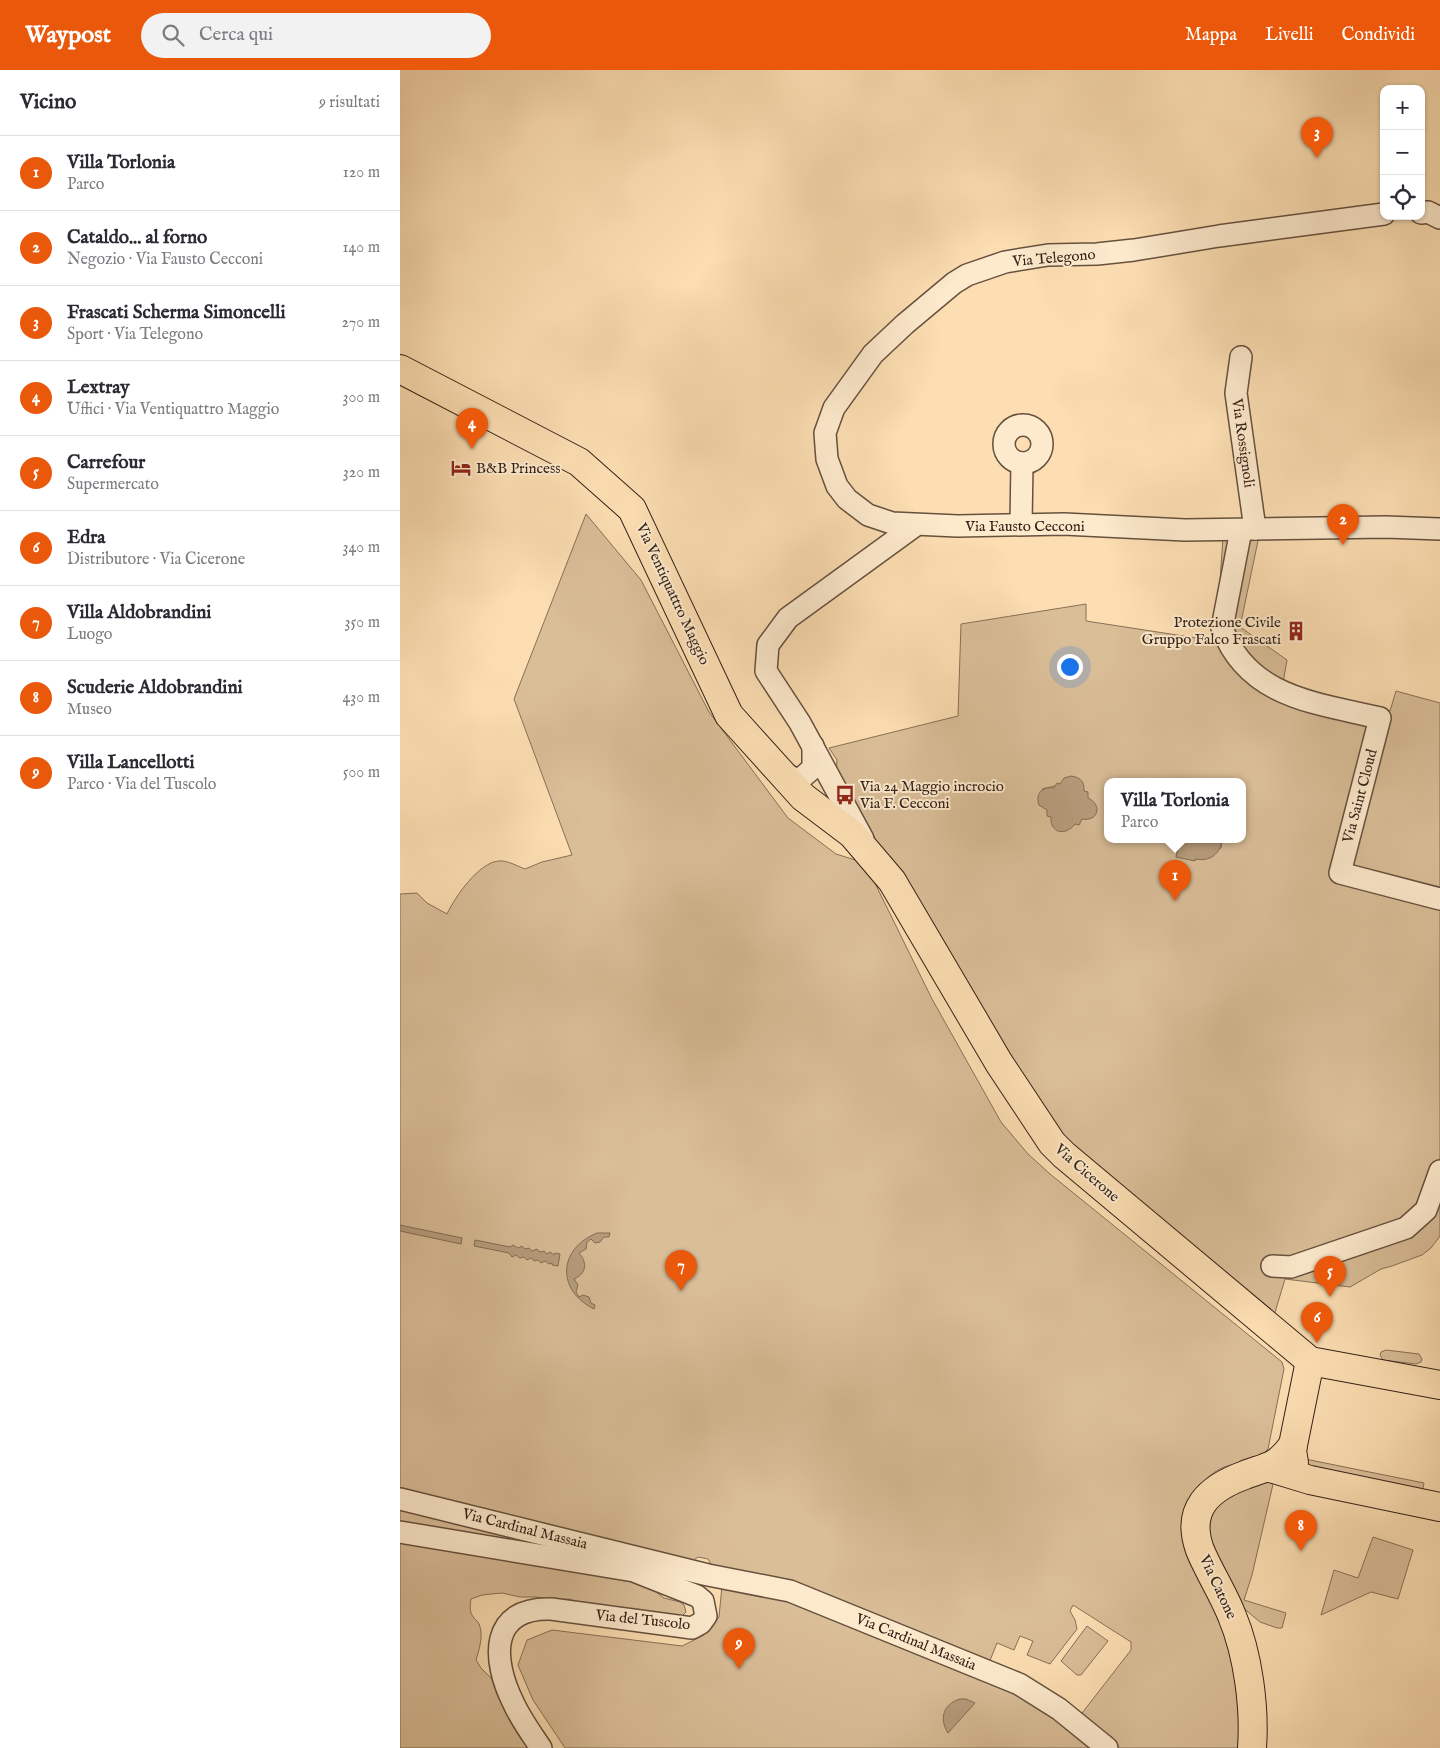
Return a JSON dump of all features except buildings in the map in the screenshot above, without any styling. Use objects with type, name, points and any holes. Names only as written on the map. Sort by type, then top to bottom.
[{"type":"main road","name":"Via Ventiquattro Maggio","points":[[400,369],[579,462],[632,509],[729,714],[803,797],[852,834],[884,871]]},
{"type":"main road","name":"Via Cicerone","points":[[884,871],[999,1063],[1052,1143],[1310,1361]]},
{"type":"main road","points":[[1310,1480],[1294,1464],[1292,1455],[1310,1361],[1440,1385]]},
{"type":"main road","name":"Via Catone","points":[[1252,1748],[1253,1726],[1250,1690],[1238,1635],[1232,1615],[1200,1550],[1196,1539],[1195,1525],[1199,1508],[1208,1495],[1237,1478],[1267,1467],[1282,1458],[1293,1445]]},
{"type":"main road","points":[[1267,1467],[1310,1480],[1440,1507]]},
{"type":"street","name":"Via Telegono","points":[[916,525],[892,523],[868,515],[847,499],[837,486],[827,459],[824,433],[834,408],[873,354],[954,283],[967,275],[1014,261],[1048,256],[1134,250],[1219,236],[1380,215]]},
{"type":"street","name":"Via Rossignoli","points":[[1241,357],[1236,393],[1248,529],[1222,628],[1236,656],[1252,673],[1280,692],[1380,718]]},
{"type":"street","points":[[1021,524],[1022,463]]},
{"type":"street","name":"Via Fausto Cecconi","points":[[916,525],[1021,524],[1185,530],[1376,527],[1440,528]]},
{"type":"street","points":[[884,871],[836,791],[800,723],[766,671],[768,644],[788,618],[916,525]]},
{"type":"street","name":"Via Saint Cloud","points":[[1380,718],[1340,873],[1440,900]]},
{"type":"street","points":[[777,768],[798,781],[813,768],[813,746]]},
{"type":"street","points":[[1272,1266],[1291,1267],[1406,1228],[1426,1210],[1440,1171]]},
{"type":"street","name":"Via Cardinal Massaia","points":[[400,1498],[708,1575],[790,1591],[1018,1684],[1059,1710],[1107,1748]]},
{"type":"street","name":"Via del Tuscolo","points":[[400,1532],[634,1571],[697,1596],[703,1601],[706,1616],[701,1623],[692,1628],[545,1609],[514,1617],[506,1625],[500,1640],[501,1670],[513,1703],[541,1748]]},
{"type":"street","points":[[697,1596],[708,1575]]},
{"type":"shaded area","points":[[586,514],[641,580],[709,712],[788,818],[836,854],[865,863],[932,999],[1001,1122],[1028,1154],[1050,1174],[1282,1362],[1284,1369],[1268,1449],[1258,1457],[1224,1467],[1214,1473],[1192,1497],[1225,1616],[1241,1698],[1240,1748],[1119,1748],[1079,1717],[1131,1650],[1131,1642],[1073,1605],[1070,1611],[1077,1629],[1050,1664],[1027,1655],[1033,1641],[1020,1636],[1014,1650],[997,1643],[989,1663],[793,1584],[749,1572],[712,1566],[708,1559],[698,1557],[652,1589],[664,1598],[680,1602],[684,1605],[686,1612],[681,1617],[648,1617],[640,1610],[584,1604],[569,1599],[554,1600],[520,1597],[502,1593],[482,1595],[471,1599],[472,1616],[479,1623],[481,1633],[476,1660],[491,1678],[535,1748],[400,1748],[400,894],[417,893],[427,903],[447,914],[468,882],[491,863],[505,861],[525,869],[542,862],[572,855],[514,699]]},
{"type":"shaded area","points":[[1259,536],[1240,627],[1287,660],[1283,683],[1390,711],[1396,691],[1440,703],[1440,1236],[1431,1248],[1422,1255],[1381,1269],[1350,1287],[1285,1279],[1273,1319],[1040,1122],[836,776],[837,760],[829,748],[958,716],[961,624],[1086,604],[1086,621],[1216,641],[1223,537]],"holes":[[[1060,784],[1088,798],[1083,816],[1075,823],[1047,812],[1042,789]]]},
{"type":"shaded area","points":[[1077,777],[1082,782],[1084,791],[1088,792],[1088,798],[1096,805],[1097,812],[1092,818],[1082,819],[1079,825],[1075,824],[1063,832],[1053,827],[1051,817],[1047,816],[1047,810],[1039,805],[1038,797],[1040,792],[1046,788],[1054,788],[1064,778]]},
{"type":"shaded area","points":[[1179,843],[1221,843],[1217,853],[1210,858],[1195,859],[1195,861],[1176,857]]},
{"type":"shaded area","points":[[400,1225],[462,1238],[461,1244],[400,1231]]},
{"type":"shaded area","points":[[597,1233],[610,1233],[609,1237],[604,1237],[600,1242],[595,1243],[591,1239],[587,1242],[586,1249],[579,1253],[585,1264],[583,1271],[574,1279],[578,1285],[576,1292],[579,1297],[583,1295],[589,1297],[591,1303],[595,1305],[594,1309],[582,1301],[573,1291],[568,1281],[567,1270],[569,1259],[575,1249],[584,1240]]},
{"type":"shaded area","points":[[475,1240],[510,1247],[513,1245],[518,1248],[522,1246],[532,1251],[537,1249],[540,1252],[544,1251],[547,1254],[550,1252],[554,1255],[555,1253],[560,1254],[558,1266],[545,1261],[541,1263],[538,1260],[534,1261],[531,1258],[527,1260],[516,1255],[512,1257],[509,1253],[474,1246]]},
{"type":"shaded area","points":[[1386,1350],[1419,1354],[1422,1359],[1421,1362],[1416,1364],[1383,1360],[1380,1355],[1381,1352]]},
{"type":"shaded area","points":[[1305,1459],[1424,1483],[1421,1497],[1303,1470]]},
{"type":"shaded area","points":[[1274,1480],[1252,1575],[1244,1600],[1286,1613],[1282,1628],[1260,1622],[1234,1600],[1206,1536],[1206,1515],[1236,1486]]},
{"type":"shaded area","points":[[1373,1537],[1413,1550],[1398,1599],[1371,1592],[1321,1615],[1334,1570],[1358,1578]]},
{"type":"shaded area","points":[[722,1586],[790,1599],[1016,1690],[1094,1748],[565,1748],[533,1700],[518,1665],[527,1640],[552,1630],[682,1646],[704,1635],[719,1617]]},
{"type":"shaded area","points":[[1087,1626],[1108,1641],[1081,1675],[1077,1675],[1061,1661]]},
{"type":"shaded area","points":[[960,1699],[966,1699],[975,1703],[948,1733],[945,1728],[944,1713],[950,1704]]},
{"type":"place","name":"Frascati Scherma Simoncelli","points":[[1317,158]]},
{"type":"place","name":"Lextray","points":[[472,449]]},
{"type":"place","name":"B&B Princess","points":[[461,468]]},
{"type":"place","name":"Cataldo... al forno","points":[[1343,545]]},
{"type":"place","name":"Protezione Civile Gruppo Falco Frascati","points":[[1296,631]]},
{"type":"place","name":"Via 24 Maggio incrocio Via F. Cecconi","points":[[845,795]]},
{"type":"place","name":"Villa Torlonia","points":[[1175,901]]},
{"type":"place","name":"Villa Aldobrandini","points":[[681,1291]]},
{"type":"place","name":"Carrefour","points":[[1330,1297]]},
{"type":"place","name":"Edra","points":[[1317,1343]]},
{"type":"place","name":"Scuderie Aldobrandini","points":[[1301,1551]]},
{"type":"place","name":"Villa Lancellotti","points":[[739,1669]]}]
